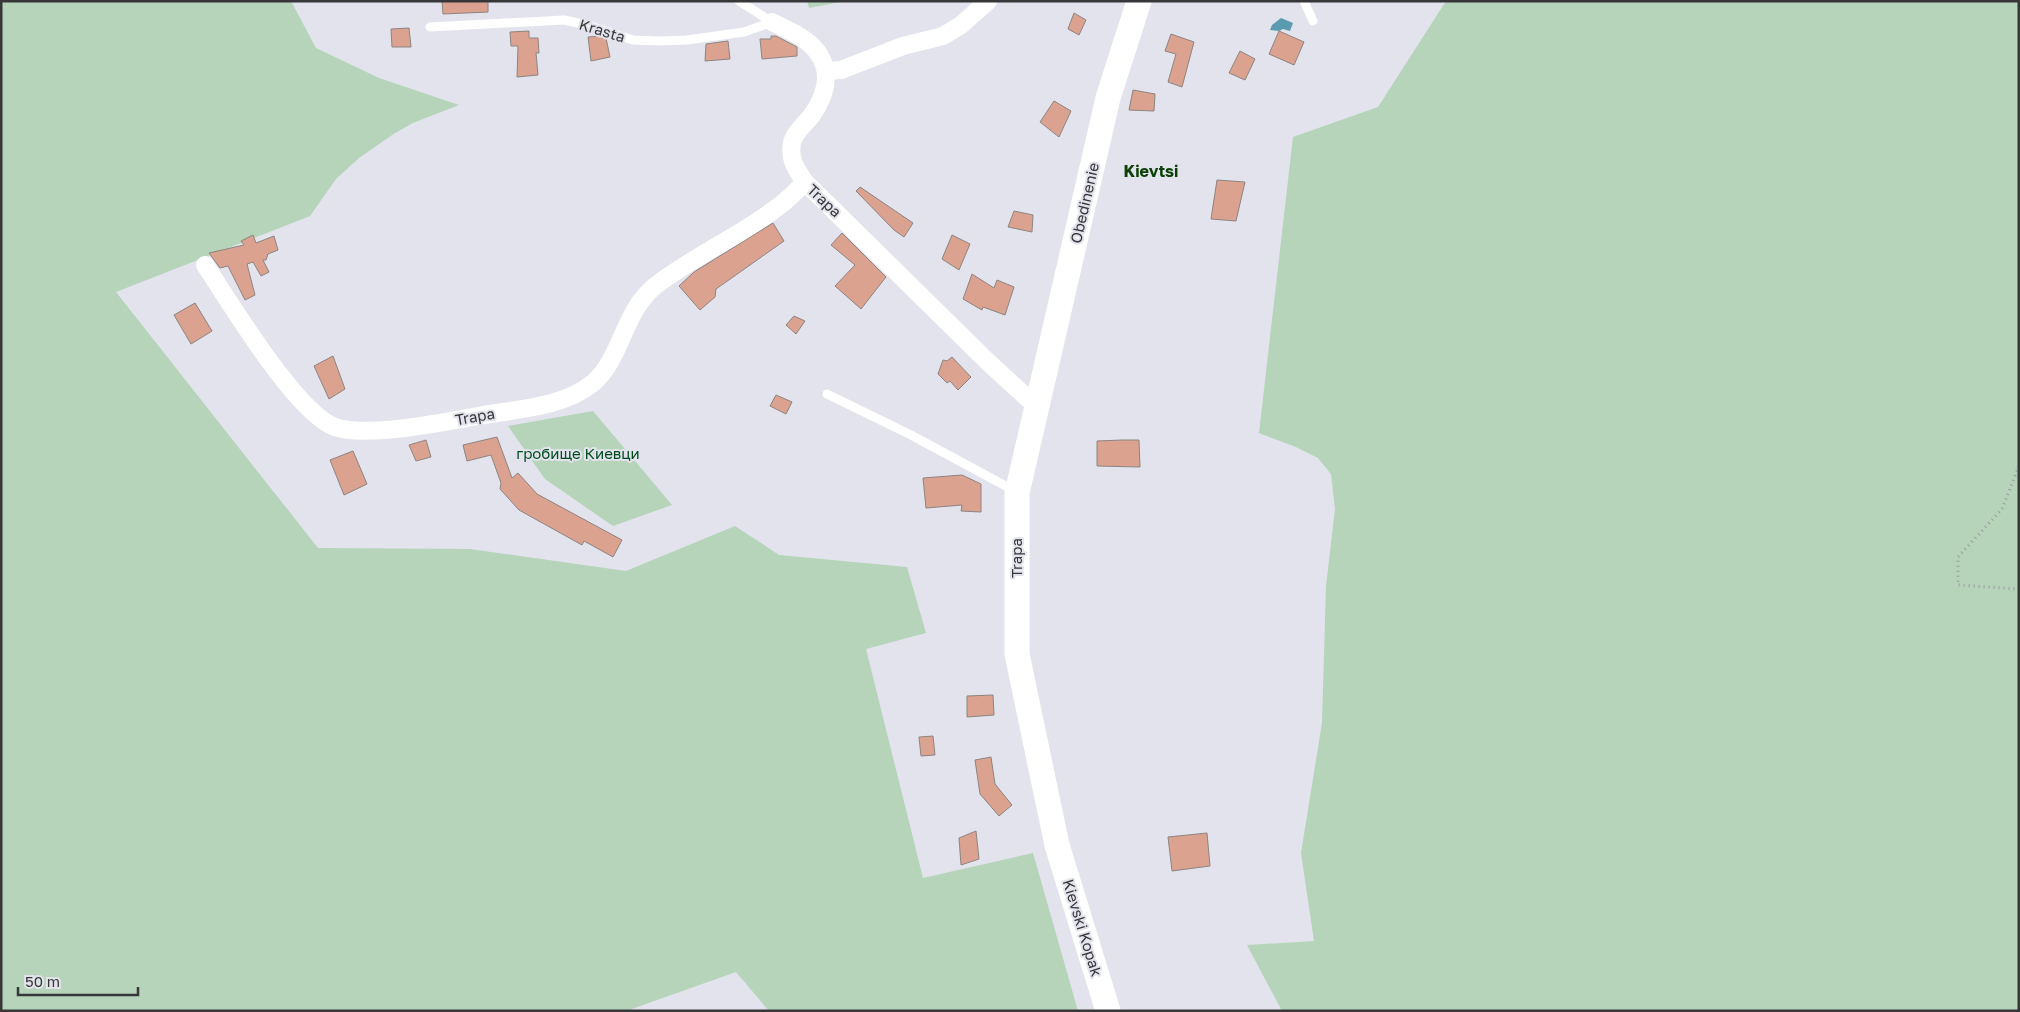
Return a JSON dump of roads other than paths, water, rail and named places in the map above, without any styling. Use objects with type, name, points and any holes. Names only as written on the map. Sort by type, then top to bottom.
[{"type":"street","points":[[826,71],[841,70],[903,46],[943,36],[961,25],[988,1]]},
{"type":"street","name":"Obedinenie","points":[[1036,406],[1075,246],[1108,98],[1139,1]]},
{"type":"street","points":[[772,22],[808,42],[819,53],[826,71],[826,89],[819,105],[792,142],[792,164],[805,182]]},
{"type":"street","name":"Trapa","points":[[205,265],[265,353],[315,416],[336,428],[347,430],[428,425],[545,404],[578,393],[601,376],[634,311],[654,287],[782,203],[805,182],[988,362],[1036,406],[1017,493],[1017,654],[1057,845]]},
{"type":"street","name":"Kievski Kopak","points":[[1057,845],[1108,1011]]},
{"type":"lane","points":[[738,1],[772,22]]},
{"type":"lane","points":[[1304,1],[1313,21]]},
{"type":"lane","name":"Krasta","points":[[430,26],[564,20],[587,25],[633,40],[659,41],[687,40],[744,32],[772,22]]},
{"type":"lane","points":[[827,394],[911,435],[1017,493]]},
{"type":"water","points":[[1281,18],[1293,23],[1290,31],[1283,29],[1279,31],[1270,30],[1272,25]]},
{"type":"district","name":"Kievtsi","points":[[1151,171]]},
{"type":"park label","name":"гробище Киевци","points":[[578,454]]}]
